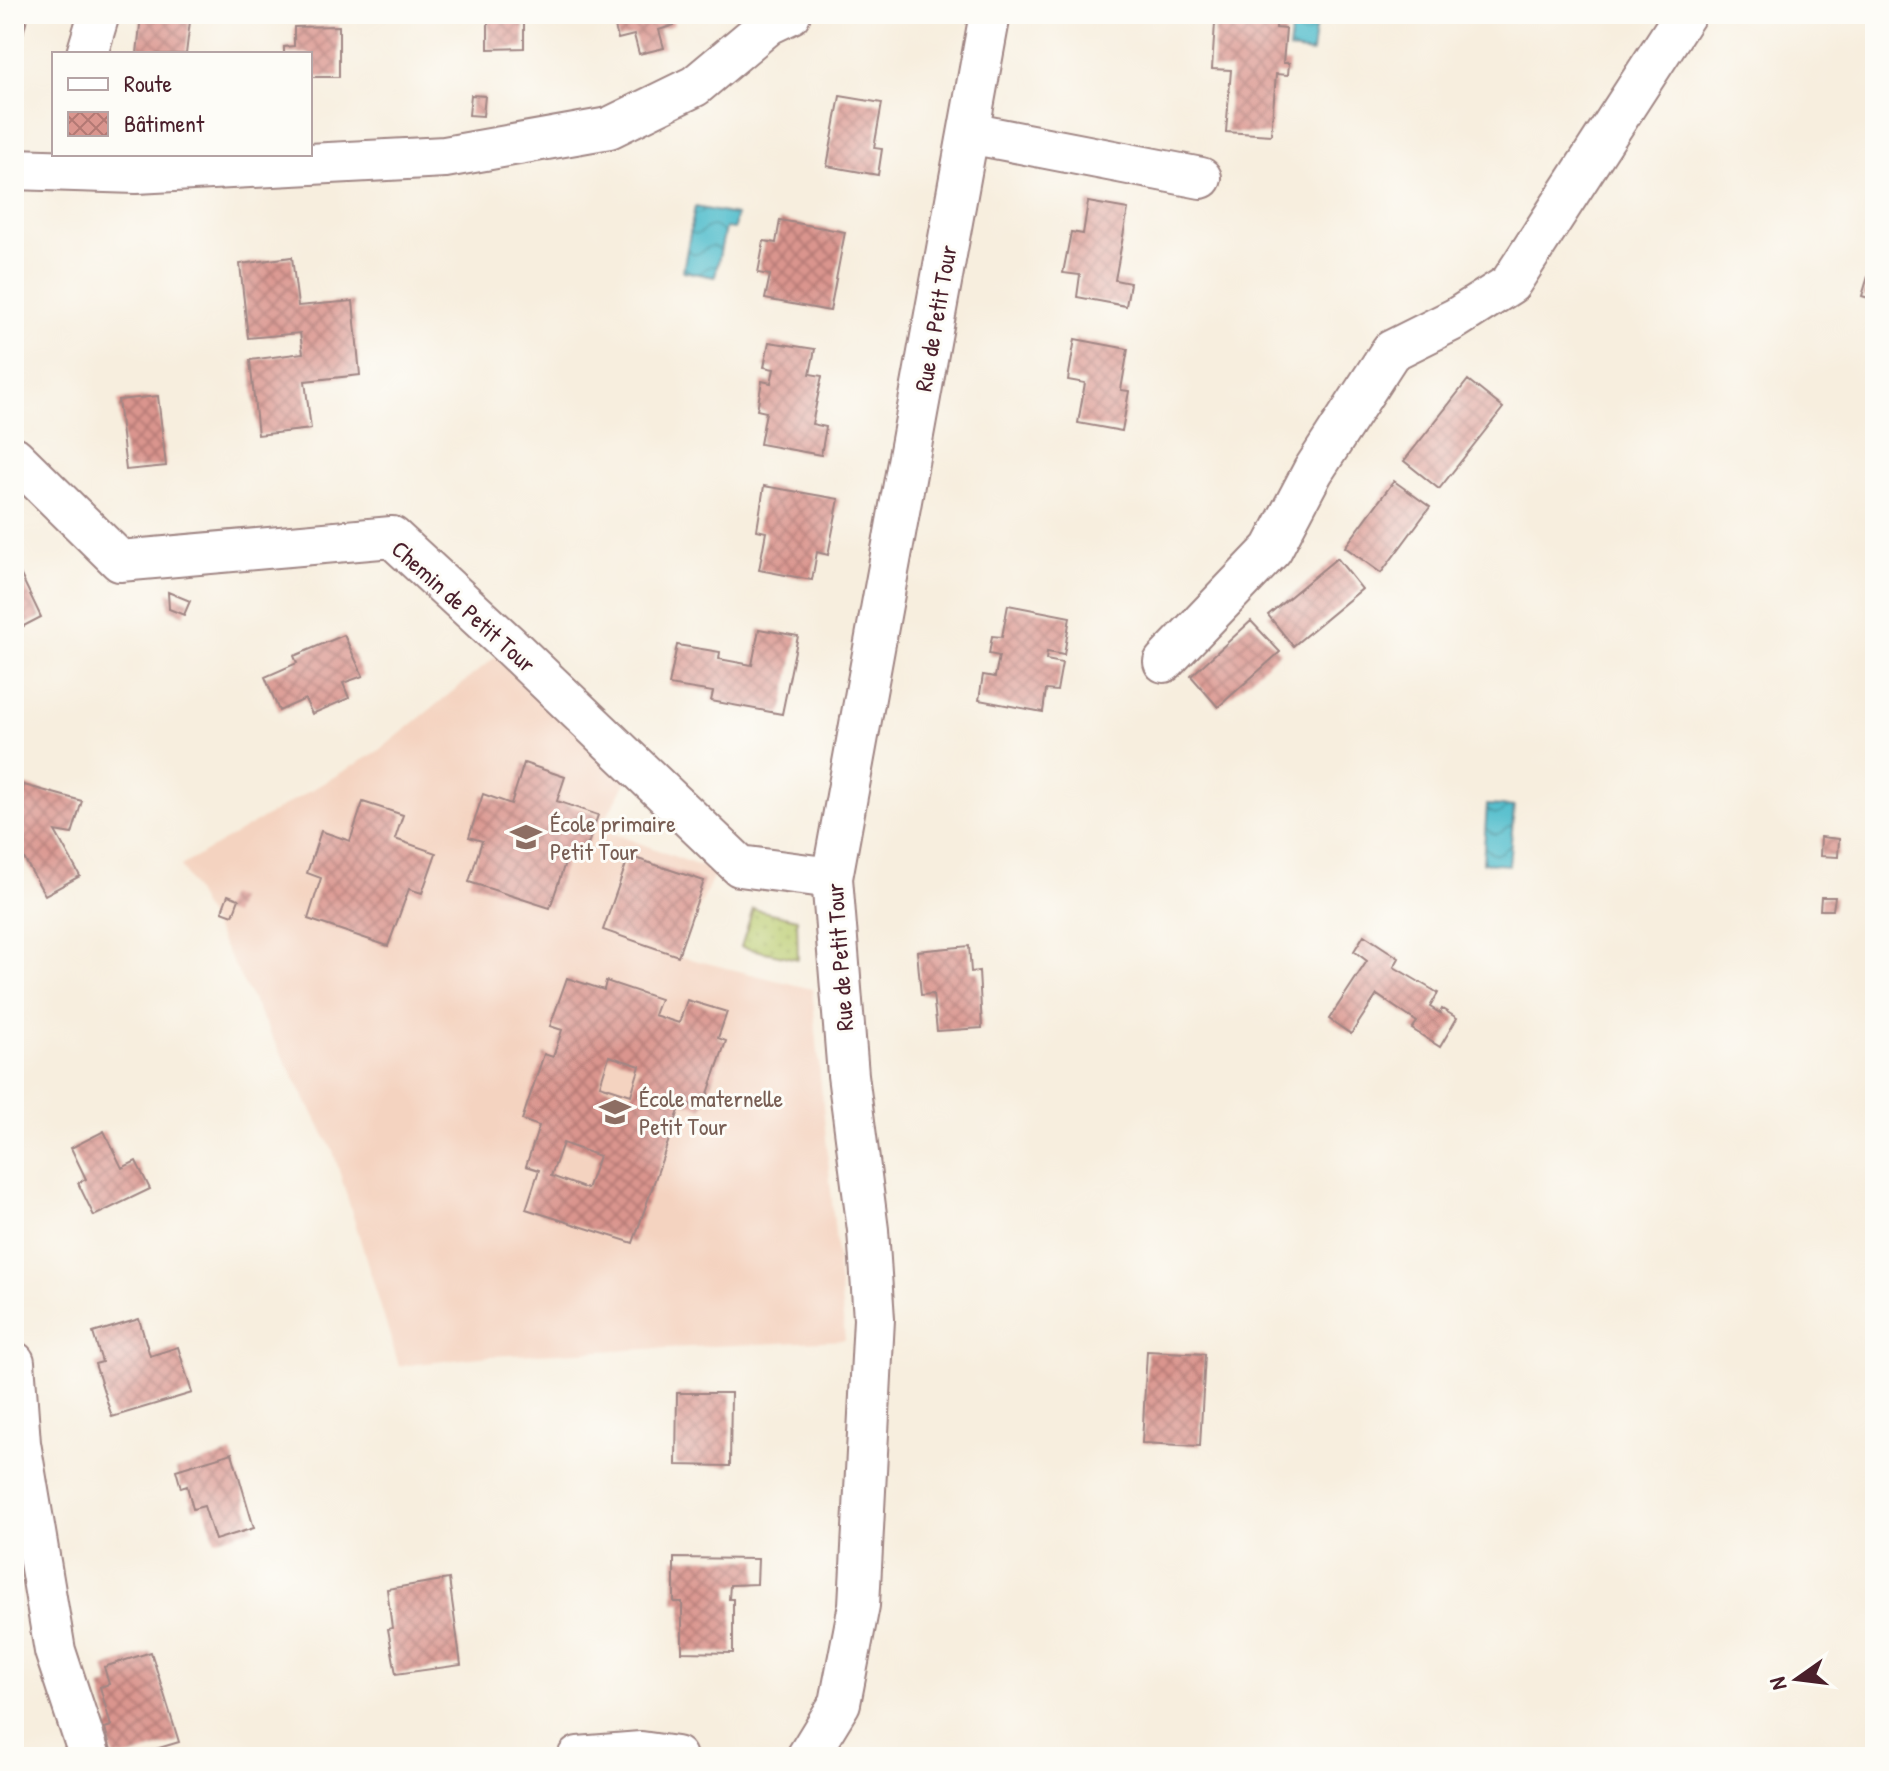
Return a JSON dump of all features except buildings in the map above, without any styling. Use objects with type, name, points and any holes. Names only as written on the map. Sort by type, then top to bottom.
[{"type":"street","points":[[88,52],[99,14]]},
{"type":"street","points":[[39,164],[136,173],[445,157],[609,128],[695,86],[769,24],[790,14]]},
{"type":"street","name":"Rue de Petit Tour","points":[[807,1757],[840,1703],[859,1605],[874,1319],[868,1230],[848,1075],[832,878],[990,14]]},
{"type":"street","points":[[1164,662],[1272,549],[1313,471],[1391,351],[1455,319],[1510,284],[1685,14]]},
{"type":"street","points":[[969,133],[1201,178]]},
{"type":"street","name":"Chemin de Petit Tour","points":[[14,457],[120,561],[392,537],[740,866],[832,878]]},
{"type":"street","points":[[14,1362],[20,1443],[55,1651],[90,1757]]},
{"type":"street","points":[[578,1757],[641,1752],[676,1757]]},
{"type":"shaded area","points":[[508,644],[636,765],[600,828],[715,872],[678,956],[812,989],[845,1340],[490,1356],[399,1366],[333,1151],[181,866],[380,750]]},
{"type":"green space","points":[[753,909],[797,919],[798,959],[741,947]]},
{"type":"water","points":[[1293,14],[1317,14],[1312,53],[1289,50]]},
{"type":"water","points":[[695,207],[736,215],[734,229],[725,228],[715,277],[683,271]]},
{"type":"water","points":[[1487,805],[1514,807],[1509,865],[1483,863]]},
{"type":"place","name":"École primaire Petit Tour","points":[[526,837]]},
{"type":"place","name":"École maternelle Petit Tour","points":[[615,1112]]}]
